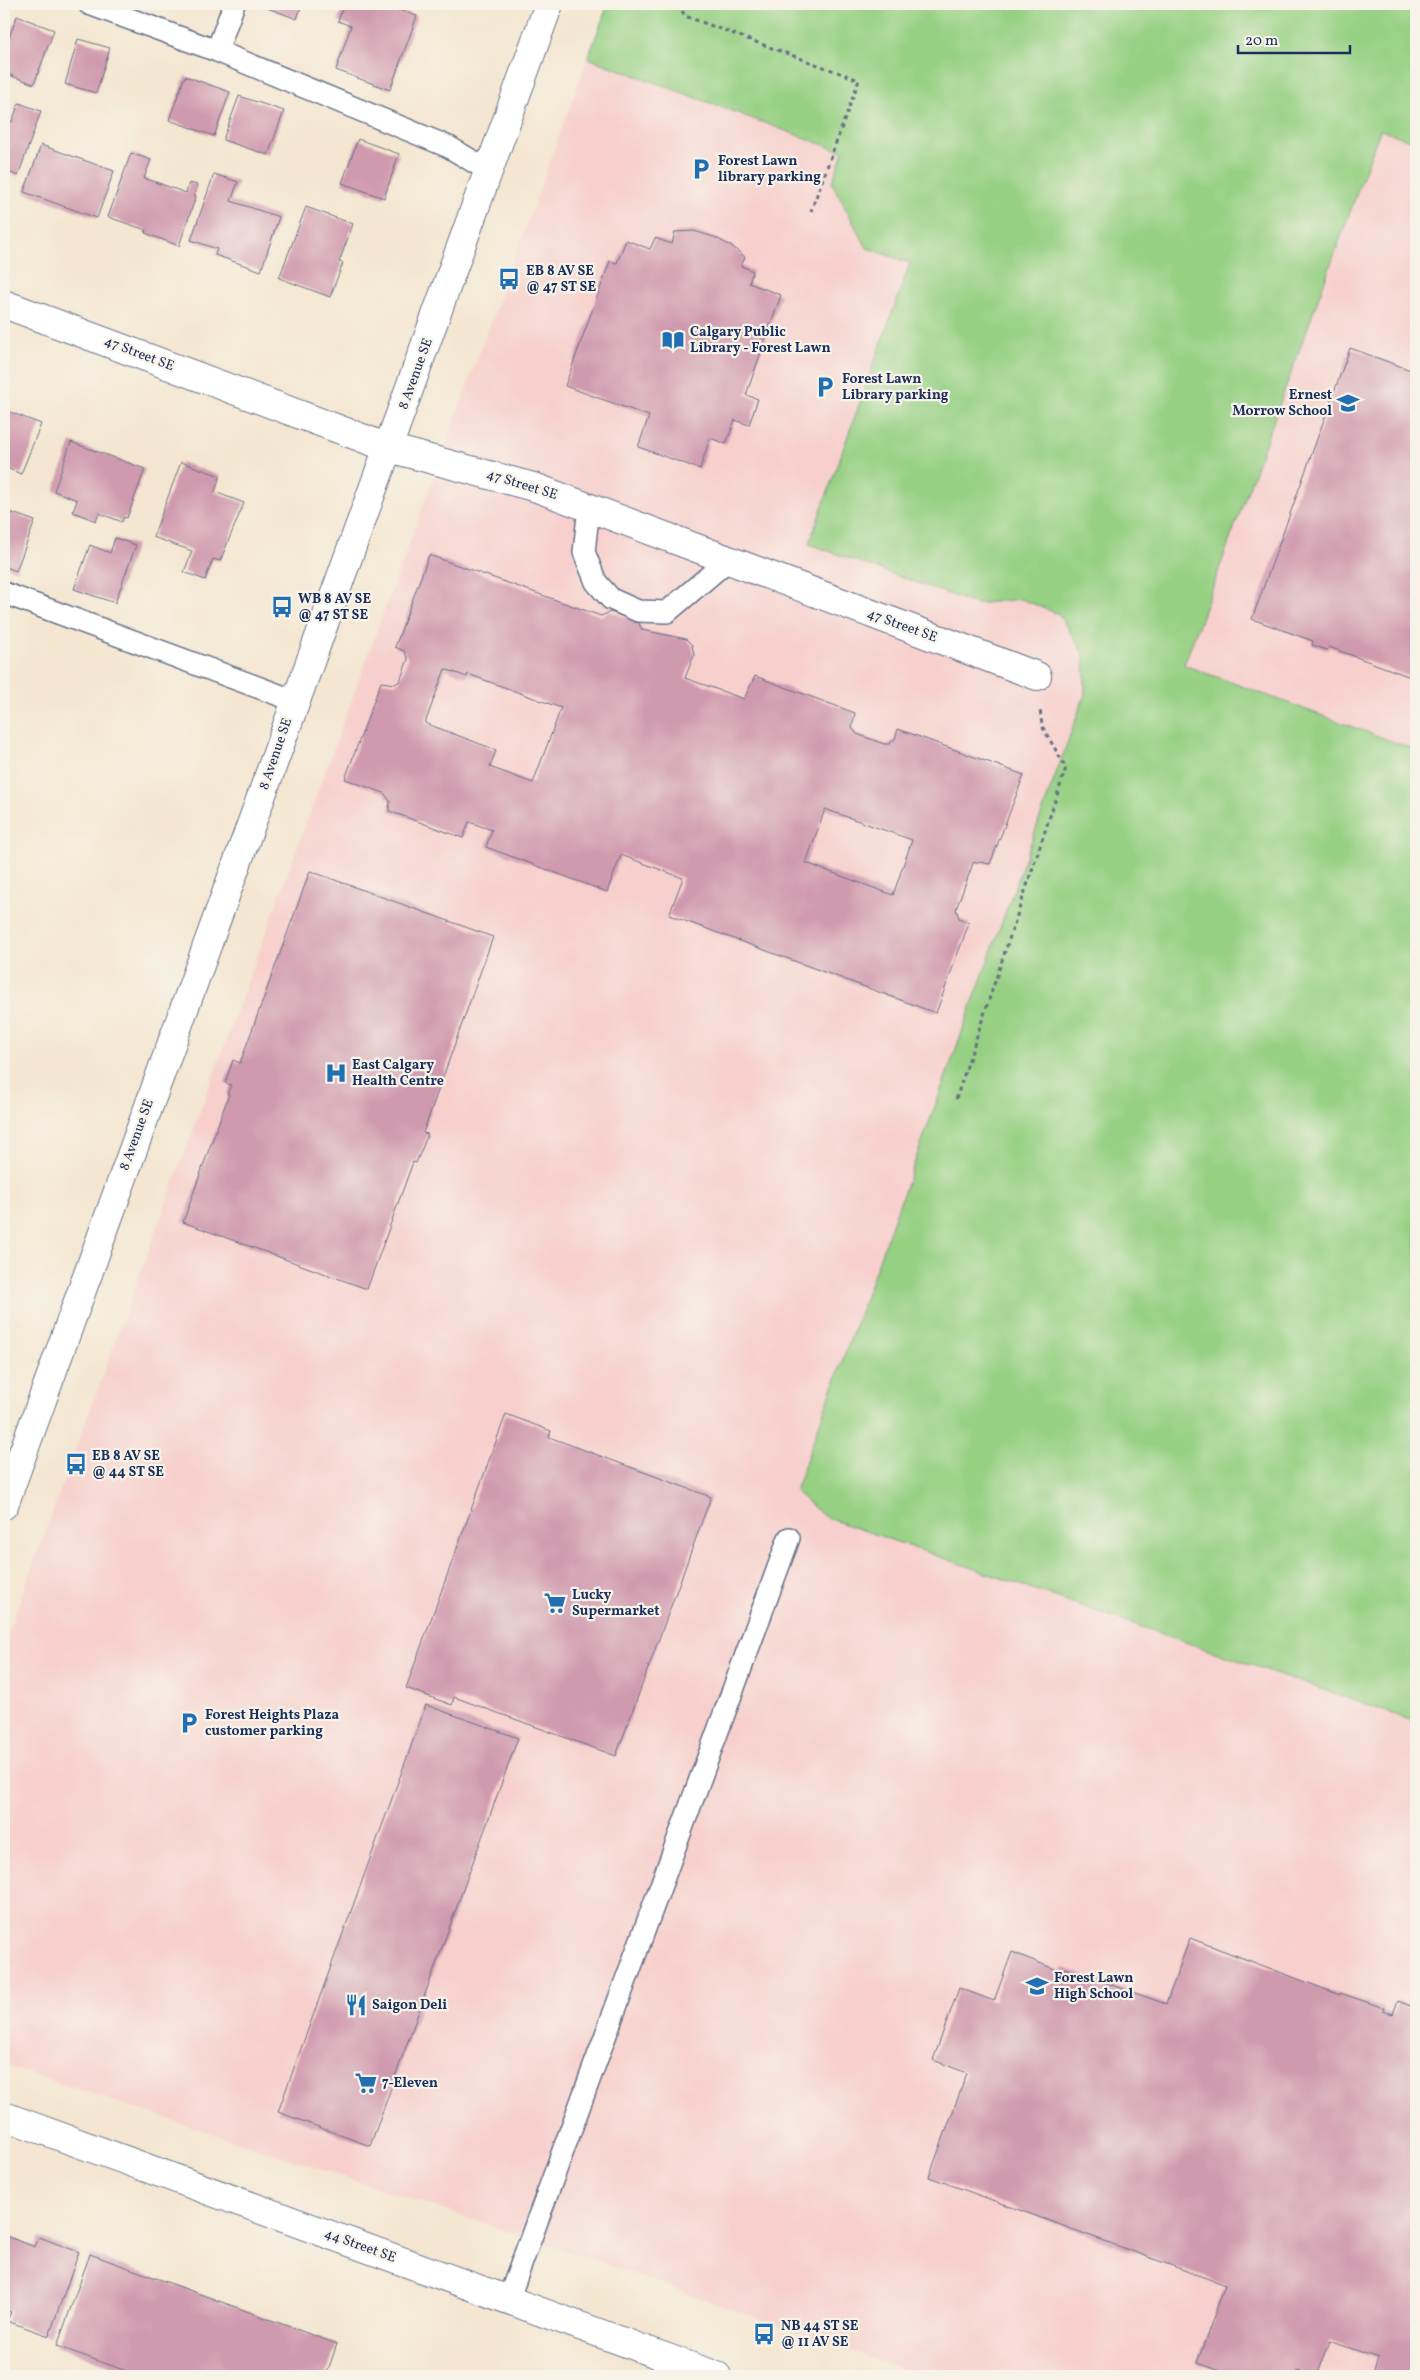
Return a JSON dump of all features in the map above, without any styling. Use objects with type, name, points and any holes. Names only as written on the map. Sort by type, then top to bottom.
[{"type":"street","name":"8 Avenue SE","points":[[4,1505],[549,4]]},
{"type":"street","name":"47 Street SE","points":[[4,304],[389,448],[537,488],[1037,676]]},
{"type":"street","name":"44 Street SE","points":[[4,2116],[717,2376]]},
{"type":"lane","points":[[89,4],[216,51],[449,147],[489,171]]},
{"type":"lane","points":[[216,51],[234,4]]},
{"type":"lane","points":[[589,507],[584,552],[596,582],[611,599],[638,611],[667,612],[727,561]]},
{"type":"lane","points":[[4,593],[295,701]]},
{"type":"lane","points":[[508,2300],[789,1538]]},
{"type":"path","points":[[678,4],[685,16],[859,80],[811,211]]},
{"type":"path","points":[[956,1099],[1066,768],[1042,726],[1037,676]]},
{"type":"shaded area","points":[[588,58],[843,152],[832,183],[867,248],[910,263],[809,544],[1000,603],[1021,599],[1059,614],[1084,655],[1085,694],[795,1491],[825,1517],[1416,1722],[1416,2376],[921,2376],[565,2250],[4,2065],[4,1643]]},
{"type":"shaded area","name":"Ernest Morrow School","points":[[1380,129],[1416,142],[1416,750],[1183,665]]},
{"type":"green space","points":[[608,4],[1416,4],[1416,142],[1380,130],[1184,665],[1416,750],[1416,1722],[825,1517],[795,1491],[1085,694],[1084,655],[1059,614],[1021,599],[976,604],[809,544],[910,263],[867,248],[832,183],[843,152],[588,58]]},
{"type":"building","points":[[257,4],[302,4],[297,19]]},
{"type":"building","points":[[344,4],[358,9],[359,4],[382,4],[417,16],[390,90],[336,70],[351,26],[338,21]]},
{"type":"building","points":[[17,16],[54,30],[34,84],[4,73],[4,51]]},
{"type":"building","points":[[78,39],[110,48],[96,93],[65,84]]},
{"type":"building","points":[[185,76],[230,92],[214,136],[169,120]]},
{"type":"building","points":[[239,96],[284,111],[268,155],[223,140]]},
{"type":"building","points":[[19,103],[41,111],[18,176],[4,170],[4,119],[12,122]]},
{"type":"building","points":[[358,139],[399,154],[384,198],[342,183]]},
{"type":"building","points":[[41,145],[114,171],[97,218],[24,192]]},
{"type":"building","points":[[131,153],[151,160],[144,178],[186,193],[189,183],[197,185],[194,196],[196,196],[179,246],[145,233],[146,230],[108,217]]},
{"type":"building","points":[[214,174],[238,182],[231,201],[279,217],[261,271],[215,255],[217,249],[191,240]]},
{"type":"building","points":[[306,207],[353,224],[339,262],[343,263],[330,297],[279,278]]},
{"type":"building","name":"Calgary Public Library - Forest Lawn","points":[[694,231],[714,237],[733,247],[745,257],[741,266],[753,271],[749,283],[781,295],[746,395],[758,399],[749,425],[735,420],[726,444],[710,438],[700,469],[638,447],[649,416],[565,386],[610,261],[617,263],[626,240],[650,249],[655,238],[672,244],[675,232]]},
{"type":"building","points":[[1350,348],[1416,372],[1416,679],[1329,647],[1327,650],[1312,645],[1313,641],[1252,619]]},
{"type":"building","points":[[5,410],[41,424],[21,474],[4,467]]},
{"type":"building","points":[[71,442],[145,469],[127,518],[124,517],[122,522],[99,513],[96,521],[73,512],[77,500],[54,491]]},
{"type":"building","points":[[181,462],[220,476],[215,492],[244,503],[220,561],[213,559],[205,580],[184,572],[192,551],[153,537]]},
{"type":"building","points":[[4,510],[35,521],[16,571],[4,566]]},
{"type":"building","points":[[115,538],[136,545],[115,603],[74,589],[90,545],[110,553]]},
{"type":"building","points":[[429,555],[601,616],[610,612],[638,621],[642,630],[686,639],[692,645],[694,655],[685,678],[744,699],[755,676],[855,713],[852,728],[857,734],[884,744],[889,744],[895,739],[898,729],[1024,775],[990,864],[973,863],[956,909],[959,918],[969,923],[936,1013],[669,915],[683,878],[621,855],[607,892],[486,847],[492,830],[469,822],[463,838],[389,811],[390,801],[384,793],[345,779],[381,682],[395,684],[400,681],[408,659],[404,651],[395,647]],"holes":[[[445,669],[467,677],[468,674],[561,708],[533,783],[490,767],[496,750],[425,723]],[[825,809],[912,840],[893,895],[806,863]]]},
{"type":"building","name":"East Calgary Health Centre","points":[[310,871],[493,937],[423,1133],[428,1134],[416,1163],[413,1162],[367,1289],[183,1222],[229,1094],[227,1094],[231,1085],[225,1083],[233,1060],[240,1063]]},
{"type":"building","name":"Lucky Supermarket","points":[[506,1414],[551,1431],[549,1437],[711,1497],[616,1756],[454,1697],[452,1705],[406,1688]]},
{"type":"building","points":[[426,1705],[518,1738],[370,2146],[278,2112]]},
{"type":"building","points":[[1190,1938],[1340,1995],[1340,1993],[1384,2008],[1383,2011],[1393,2014],[1398,2001],[1416,2008],[1416,2376],[1372,2376],[1378,2358],[1330,2341],[1317,2376],[1298,2371],[1296,2376],[1234,2376],[1197,2363],[1225,2285],[929,2177],[967,2073],[933,2060],[959,1988],[994,2001],[1012,1952],[1062,1972],[1064,1968],[1166,2004]]},
{"type":"building","points":[[4,2235],[35,2247],[39,2237],[79,2252],[49,2336],[7,2321],[11,2312],[4,2310]]},
{"type":"building","points":[[90,2254],[337,2344],[326,2376],[140,2376],[57,2346]]},
{"type":"place","name":"Forest Lawn library parking","points":[[701,169]]},
{"type":"place","name":"EB 8 AV SE @ 47 ST SE","points":[[509,279]]},
{"type":"place","name":"Calgary Public Library - Forest Lawn","points":[[673,340]]},
{"type":"place","name":"Forest Lawn Library parking","points":[[825,387]]},
{"type":"place","name":"Ernest Morrow School","points":[[1348,403]]},
{"type":"place","name":"WB 8 AV SE @ 47 ST SE","points":[[282,607]]},
{"type":"place","name":"East Calgary Health Centre","points":[[336,1073]]},
{"type":"place","name":"EB 8 AV SE @ 44 ST SE","points":[[76,1464]]},
{"type":"place","name":"Lucky Supermarket","points":[[555,1603]]},
{"type":"place","name":"Forest Heights Plaza customer parking","points":[[189,1723]]},
{"type":"place","name":"Forest Lawn High School","points":[[1037,1986]]},
{"type":"place","name":"Saigon Deli","points":[[356,2005]]},
{"type":"place","name":"7-Eleven","points":[[366,2083]]},
{"type":"place","name":"NB 44 ST SE @ 11 AV SE","points":[[764,2334]]}]
